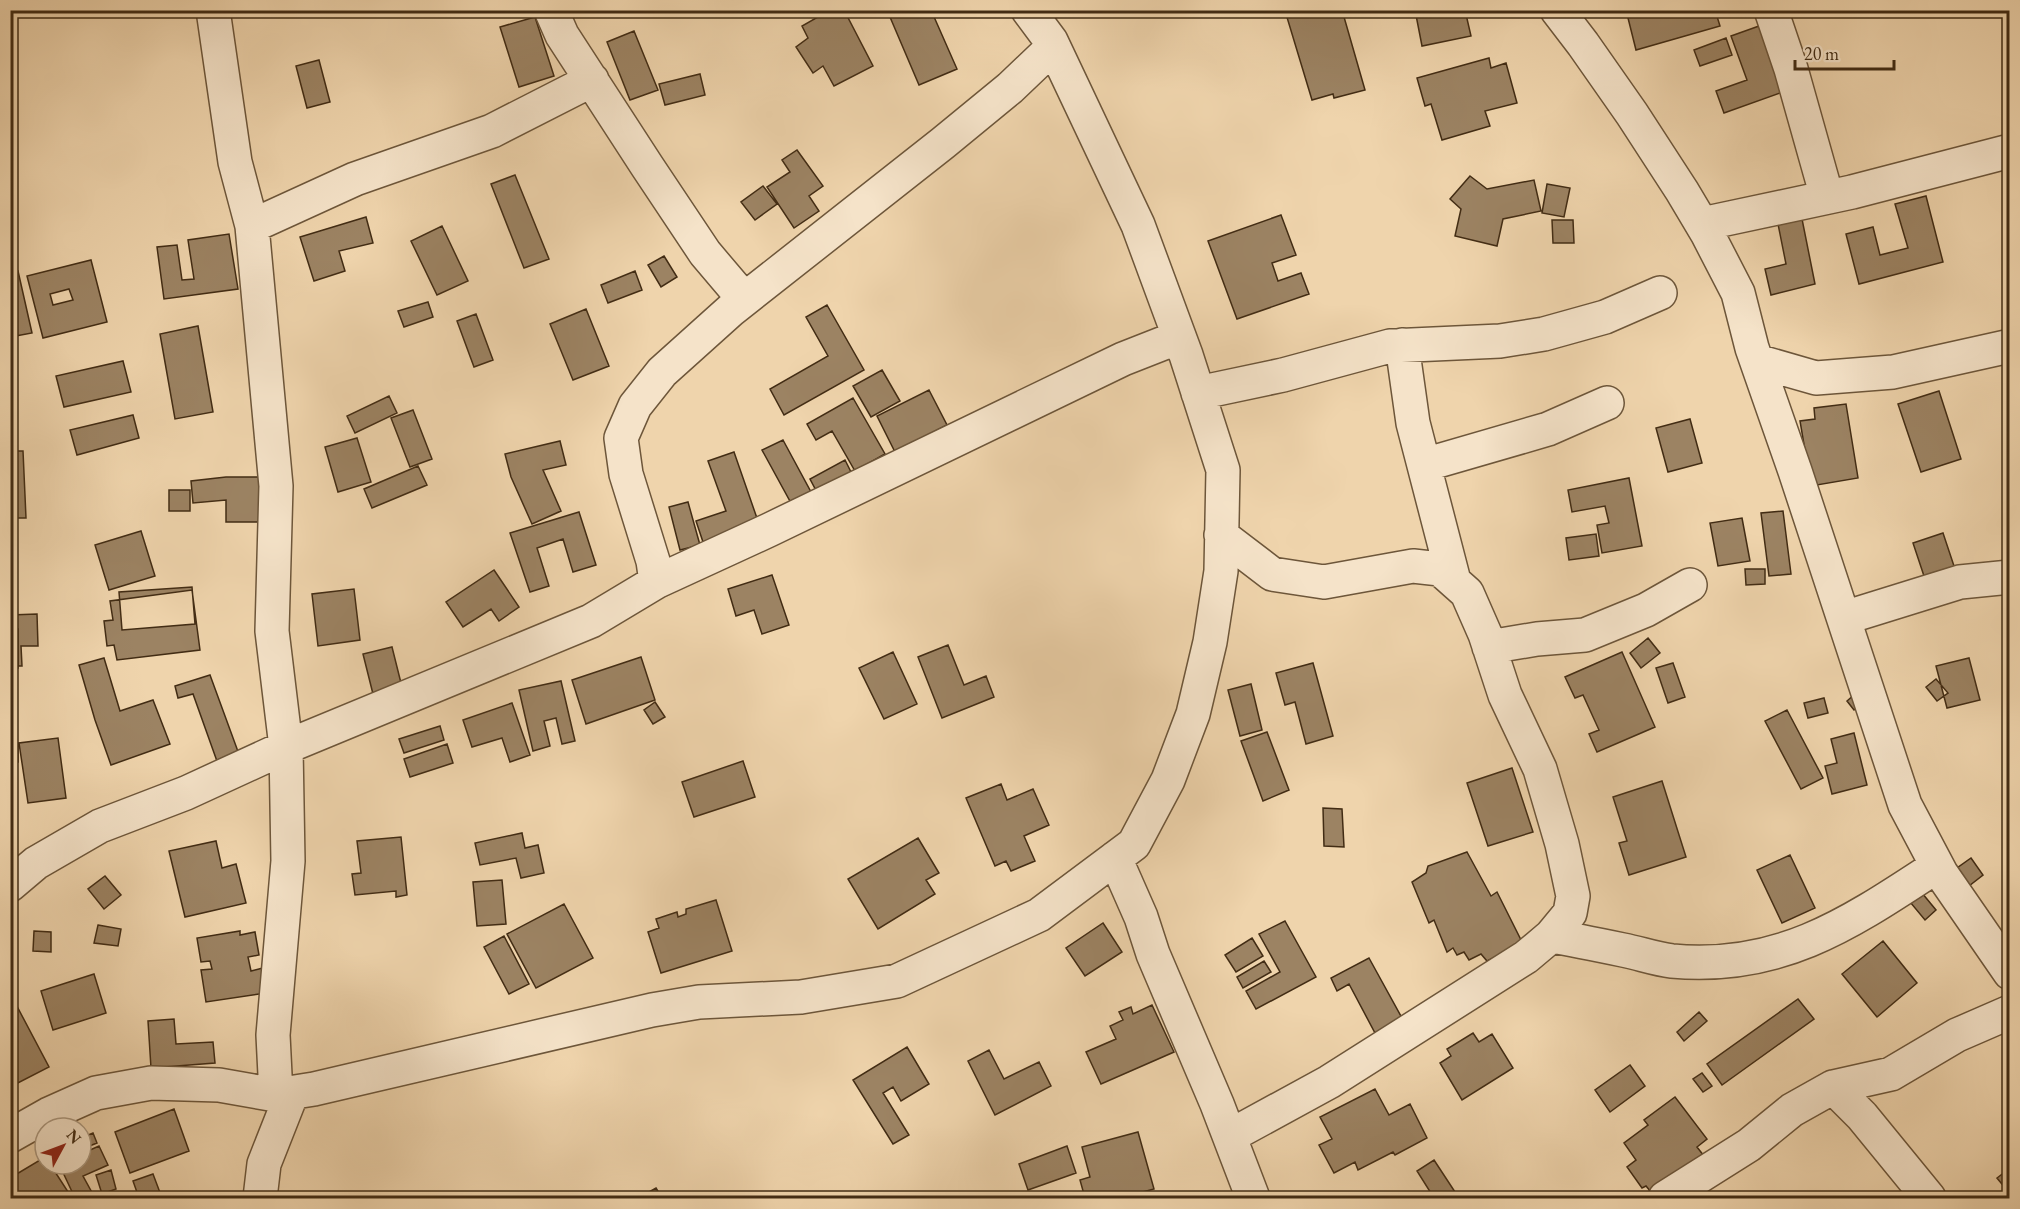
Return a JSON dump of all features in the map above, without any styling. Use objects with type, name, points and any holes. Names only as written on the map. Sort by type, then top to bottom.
[{"type":"street","points":[[213,10],[235,162],[252,226],[276,486],[272,631],[286,747],[288,861],[273,1035],[284,1094],[264,1164],[260,1198]]},
{"type":"street","points":[[550,10],[562,35],[705,253],[744,299]]},
{"type":"street","points":[[1557,10],[1632,114],[1702,224],[1738,293],[1757,362],[1905,805],[1937,866],[2010,973]]},
{"type":"street","points":[[1771,10],[1794,80],[1827,197]]},
{"type":"street","points":[[10,1136],[49,1114],[96,1093],[151,1083],[219,1085],[284,1094],[314,1089],[652,1010],[699,1002],[801,997],[897,981],[1039,915],[1134,844],[1168,780],[1192,714],[1210,642],[1221,570],[1223,470],[1179,337],[1138,225],[1038,14]]},
{"type":"street","points":[[656,582],[626,474],[621,438],[635,406],[662,372],[744,299],[943,143],[1010,88],[1053,47]]},
{"type":"street","points":[[252,226],[355,179],[492,131],[592,80]]},
{"type":"street","points":[[1702,224],[1827,197],[2010,151]]},
{"type":"street","points":[[1198,393],[1283,375],[1390,346],[1500,341],[1544,334],[1605,317],[1660,293]]},
{"type":"street","points":[[10,885],[36,863],[100,826],[186,793],[286,747],[591,621],[656,582],[1123,359],[1179,337]]},
{"type":"street","points":[[1402,345],[1413,423],[1454,581]]},
{"type":"street","points":[[1757,362],[1816,378],[1893,372],[2010,346]]},
{"type":"street","points":[[1424,465],[1548,429],[1607,403]]},
{"type":"street","points":[[1221,536],[1272,573],[1324,582],[1413,566],[1440,568],[1467,593],[1505,695],[1540,769],[1562,844],[1573,896],[1570,913],[1551,936],[1526,957],[1329,1082],[1230,1136]]},
{"type":"street","points":[[1844,618],[1960,582],[2010,577]]},
{"type":"street","points":[[1489,647],[1537,639],[1586,635],[1646,610],[1690,585]]},
{"type":"street","points":[[1115,858],[1230,1136],[1253,1198]]},
{"type":"street","points":[[1551,936],[1671,961],[1725,962],[1753,958],[1792,948],[1833,930],[1871,909],[1937,866]]},
{"type":"street","points":[[1665,1198],[1749,1145],[1792,1110],[1833,1087],[1891,1074],[1957,1035],[2010,1012]]},
{"type":"street","points":[[1833,1087],[1862,1116],[1929,1198]]},
{"type":"building","points":[[830,10],[844,10],[873,66],[834,86],[823,66],[813,73],[796,47],[808,38],[802,26]]},
{"type":"building","points":[[887,10],[931,10],[957,69],[919,85]]},
{"type":"building","points":[[1298,10],[1319,10],[1321,16],[1342,10],[1365,90],[1334,98],[1333,94],[1312,100],[1286,14]]},
{"type":"building","points":[[1415,10],[1465,10],[1471,36],[1422,46]]},
{"type":"building","points":[[1626,10],[1667,10],[1667,13],[1676,10],[1715,10],[1720,26],[1636,50]]},
{"type":"building","points":[[535,17],[554,76],[519,87],[500,27]]},
{"type":"building","points":[[1759,26],[1783,92],[1724,113],[1716,91],[1747,80],[1731,36]]},
{"type":"building","points":[[634,31],[658,90],[630,100],[607,42]]},
{"type":"building","points":[[1726,38],[1732,55],[1700,66],[1694,50]]},
{"type":"building","points":[[1489,58],[1491,68],[1506,63],[1517,103],[1485,111],[1490,126],[1442,140],[1431,104],[1425,106],[1417,78]]},
{"type":"building","points":[[319,60],[330,102],[307,108],[296,66]]},
{"type":"building","points":[[700,74],[705,95],[665,105],[659,84]]},
{"type":"building","points":[[797,150],[823,186],[809,196],[819,211],[794,228],[767,187],[790,172],[782,160]]},
{"type":"building","points":[[515,175],[549,259],[524,268],[491,184]]},
{"type":"building","points":[[1470,176],[1487,189],[1534,180],[1541,211],[1503,219],[1497,246],[1455,236],[1461,209],[1450,199]]},
{"type":"building","points":[[1547,184],[1570,188],[1564,217],[1542,213]]},
{"type":"building","points":[[763,186],[777,204],[755,220],[741,202]]},
{"type":"building","points":[[1926,196],[1943,262],[1859,284],[1846,234],[1873,227],[1880,255],[1908,248],[1895,204]]},
{"type":"building","points":[[1801,214],[1815,284],[1771,295],[1765,269],[1786,264],[1777,219]]},
{"type":"building","points":[[1281,215],[1296,255],[1272,263],[1278,281],[1301,273],[1309,294],[1237,319],[1208,241]]},
{"type":"building","points":[[366,217],[373,243],[339,251],[345,271],[314,281],[300,237]]},
{"type":"building","points":[[1552,220],[1573,220],[1574,243],[1553,243]]},
{"type":"building","points":[[442,226],[468,281],[437,295],[411,241]]},
{"type":"building","points":[[229,234],[238,289],[164,299],[157,247],[177,245],[182,280],[194,279],[188,240]]},
{"type":"building","points":[[664,256],[677,277],[661,287],[648,265]]},
{"type":"building","points":[[91,260],[107,322],[43,338],[27,276]],"holes":[[[69,289],[73,300],[53,305],[50,294]]]},
{"type":"building","points":[[18,271],[32,333],[10,337],[10,273]]},
{"type":"building","points":[[635,271],[642,290],[608,303],[601,285]]},
{"type":"building","points":[[428,302],[433,317],[404,327],[398,311]]},
{"type":"building","points":[[827,305],[864,370],[784,415],[770,389],[828,356],[806,317]]},
{"type":"building","points":[[586,309],[609,366],[573,380],[550,324]]},
{"type":"building","points":[[476,314],[493,360],[474,367],[457,321]]},
{"type":"building","points":[[198,326],[213,412],[175,419],[160,334]]},
{"type":"building","points":[[123,361],[131,392],[64,407],[56,376]]},
{"type":"building","points":[[882,370],[900,401],[871,417],[853,386]]},
{"type":"building","points":[[929,390],[947,425],[895,452],[877,416]]},
{"type":"building","points":[[1939,391],[1961,459],[1921,472],[1898,404]]},
{"type":"building","points":[[389,396],[397,413],[355,433],[347,416]]},
{"type":"building","points":[[853,398],[885,454],[855,471],[832,431],[816,440],[807,424]]},
{"type":"building","points":[[1846,404],[1858,478],[1811,486],[1800,421],[1815,419],[1814,408]]},
{"type":"building","points":[[413,410],[432,459],[410,467],[391,418]]},
{"type":"building","points":[[133,415],[139,438],[77,455],[70,430]]},
{"type":"building","points":[[1690,419],[1702,463],[1668,472],[1656,428]]},
{"type":"building","points":[[357,438],[371,482],[338,492],[325,447]]},
{"type":"building","points":[[783,440],[811,492],[791,503],[762,450]]},
{"type":"building","points":[[560,441],[566,465],[543,470],[561,511],[532,524],[511,477],[505,454]]},
{"type":"building","points":[[10,451],[23,451],[26,518],[10,518]]},
{"type":"building","points":[[734,452],[759,524],[703,542],[696,521],[726,511],[708,461]]},
{"type":"building","points":[[845,460],[855,480],[820,498],[810,479]]},
{"type":"building","points":[[418,466],[427,485],[372,508],[364,489]]},
{"type":"building","points":[[226,477],[263,477],[264,522],[226,522],[226,500],[193,503],[191,481]]},
{"type":"building","points":[[1629,478],[1642,546],[1602,553],[1597,525],[1609,523],[1605,506],[1572,512],[1568,490]]},
{"type":"building","points":[[169,490],[190,490],[190,511],[169,511]]},
{"type":"building","points":[[688,502],[700,545],[680,550],[669,507]]},
{"type":"building","points":[[1783,511],[1791,574],[1769,576],[1761,513]]},
{"type":"building","points":[[579,512],[596,565],[573,572],[563,539],[537,548],[549,586],[530,592],[510,533]]},
{"type":"building","points":[[1742,518],[1750,561],[1718,566],[1710,523]]},
{"type":"building","points":[[141,531],[155,576],[109,590],[95,545]]},
{"type":"building","points":[[1943,533],[1955,569],[1925,579],[1913,543]]},
{"type":"building","points":[[1596,534],[1599,556],[1569,560],[1566,538]]},
{"type":"building","points":[[1745,569],[1765,569],[1765,584],[1746,585]]},
{"type":"building","points":[[494,570],[519,607],[499,621],[491,609],[463,627],[446,602]]},
{"type":"building","points":[[772,575],[789,625],[762,634],[754,610],[736,616],[728,589]]},
{"type":"building","points":[[192,587],[195,624],[122,630],[119,592]]},
{"type":"building","points":[[354,589],[360,640],[318,646],[312,594]]},
{"type":"building","points":[[192,590],[200,650],[117,660],[114,645],[107,646],[104,621],[113,620],[110,601]]},
{"type":"building","points":[[37,614],[38,646],[21,646],[22,666],[10,666],[10,615]]},
{"type":"building","points":[[10,629],[18,629],[18,668],[10,668]]},
{"type":"building","points":[[1648,638],[1660,653],[1641,668],[1630,653]]},
{"type":"building","points":[[948,645],[964,685],[986,676],[994,697],[942,718],[918,657]]},
{"type":"building","points":[[392,647],[405,699],[376,706],[363,654]]},
{"type":"building","points":[[893,652],[917,704],[884,719],[859,668]]},
{"type":"building","points":[[1622,652],[1655,727],[1597,752],[1589,734],[1599,730],[1583,695],[1575,698],[1565,677]]},
{"type":"building","points":[[641,657],[655,700],[586,724],[572,680]]},
{"type":"building","points":[[104,658],[120,711],[153,700],[170,744],[111,765],[79,665]]},
{"type":"building","points":[[1969,658],[1980,700],[1947,708],[1936,666]]},
{"type":"building","points":[[1313,663],[1333,736],[1306,744],[1295,702],[1285,705],[1276,673]]},
{"type":"building","points":[[1673,663],[1685,697],[1668,703],[1656,668]]},
{"type":"building","points":[[210,675],[240,757],[218,764],[193,694],[178,698],[175,686]]},
{"type":"building","points":[[1936,679],[1948,693],[1937,701],[1926,687]]},
{"type":"building","points":[[561,681],[575,741],[562,744],[556,718],[544,721],[550,746],[533,751],[519,690]]},
{"type":"building","points":[[1251,684],[1262,730],[1240,736],[1228,690]]},
{"type":"building","points":[[1856,693],[1864,702],[1854,710],[1847,701]]},
{"type":"building","points":[[1824,698],[1828,713],[1808,718],[1804,703]]},
{"type":"building","points":[[655,702],[665,717],[653,724],[644,710]]},
{"type":"building","points":[[512,703],[530,755],[510,762],[502,738],[472,747],[463,720]]},
{"type":"building","points":[[1787,710],[1823,778],[1801,789],[1765,721]]},
{"type":"building","points":[[440,726],[444,740],[404,753],[399,739]]},
{"type":"building","points":[[1267,732],[1289,790],[1263,801],[1241,741]]},
{"type":"building","points":[[1854,733],[1867,785],[1832,794],[1825,766],[1837,763],[1831,739]]},
{"type":"building","points":[[58,738],[66,798],[28,803],[19,743]]},
{"type":"building","points":[[10,742],[18,743],[18,762],[10,762]]},
{"type":"building","points":[[447,744],[453,763],[410,777],[404,759]]},
{"type":"building","points":[[743,761],[755,797],[694,817],[682,782]]},
{"type":"building","points":[[1512,768],[1533,832],[1488,846],[1467,783]]},
{"type":"building","points":[[1662,781],[1686,857],[1629,875],[1619,843],[1627,841],[1613,797]]},
{"type":"building","points":[[1001,784],[1007,800],[1033,789],[1049,825],[1024,836],[1035,861],[1011,871],[1006,861],[995,866],[966,798]]},
{"type":"building","points":[[1323,808],[1342,809],[1344,847],[1324,846]]},
{"type":"building","points":[[522,833],[525,848],[538,845],[544,873],[521,878],[516,858],[480,865],[475,843]]},
{"type":"building","points":[[401,837],[407,895],[396,897],[396,891],[355,895],[352,874],[361,873],[357,841]]},
{"type":"building","points":[[918,838],[939,873],[926,880],[935,894],[878,929],[848,879]]},
{"type":"building","points":[[216,841],[222,868],[236,864],[246,903],[185,917],[169,851]]},
{"type":"building","points":[[1467,852],[1491,896],[1497,892],[1523,944],[1487,961],[1481,954],[1469,960],[1464,952],[1457,955],[1453,948],[1447,952],[1434,920],[1429,923],[1412,882],[1426,873],[1428,866]]},
{"type":"building","points":[[1790,855],[1815,908],[1782,923],[1757,870]]},
{"type":"building","points":[[1971,858],[1983,875],[1969,886],[1957,868]]},
{"type":"building","points":[[105,876],[121,895],[104,909],[88,889]]},
{"type":"building","points":[[502,880],[506,924],[477,926],[473,882]]},
{"type":"building","points":[[1922,893],[1936,910],[1925,920],[1910,902]]},
{"type":"building","points":[[716,900],[732,951],[661,973],[648,932],[659,928],[656,919],[677,912],[678,917],[686,914],[686,909]]},
{"type":"building","points":[[564,904],[593,958],[536,988],[507,934]]},
{"type":"building","points":[[1285,921],[1316,977],[1256,1009],[1246,991],[1280,972],[1259,934]]},
{"type":"building","points":[[1103,923],[1122,952],[1085,976],[1066,948]]},
{"type":"building","points":[[98,925],[121,929],[118,946],[94,943]]},
{"type":"building","points":[[34,931],[51,932],[51,952],[33,951]]},
{"type":"building","points":[[240,931],[240,935],[255,932],[259,955],[248,957],[251,971],[263,968],[266,993],[206,1002],[201,970],[212,969],[210,961],[201,962],[197,938]]},
{"type":"building","points":[[504,936],[529,984],[509,994],[484,947]]},
{"type":"building","points":[[1252,938],[1263,956],[1236,972],[1225,955]]},
{"type":"building","points":[[1883,941],[1917,983],[1877,1017],[1842,974]]},
{"type":"building","points":[[1369,958],[1402,1018],[1375,1033],[1349,984],[1337,991],[1331,978]]},
{"type":"building","points":[[1264,961],[1271,972],[1243,988],[1237,977]]},
{"type":"building","points":[[94,974],[106,1013],[53,1030],[41,991]]},
{"type":"building","points":[[10,993],[49,1067],[10,1087]]},
{"type":"building","points":[[1798,999],[1814,1019],[1722,1085],[1707,1064]]},
{"type":"building","points":[[1152,1005],[1174,1052],[1101,1084],[1086,1052],[1116,1039],[1110,1026],[1123,1020],[1119,1012],[1131,1007],[1133,1014]]},
{"type":"building","points":[[1699,1012],[1707,1021],[1684,1041],[1677,1032]]},
{"type":"building","points":[[174,1019],[176,1044],[213,1042],[215,1063],[151,1068],[148,1021]]},
{"type":"building","points":[[1473,1033],[1479,1042],[1492,1034],[1513,1068],[1462,1100],[1440,1063],[1451,1056],[1447,1049]]},
{"type":"building","points":[[907,1047],[929,1084],[901,1101],[893,1087],[883,1093],[909,1135],[893,1144],[853,1080]]},
{"type":"building","points":[[989,1050],[1004,1079],[1039,1062],[1051,1086],[995,1115],[968,1061]]},
{"type":"building","points":[[1630,1065],[1645,1086],[1610,1112],[1595,1090]]},
{"type":"building","points":[[1702,1073],[1712,1086],[1703,1092],[1693,1079]]},
{"type":"building","points":[[1375,1089],[1389,1115],[1410,1104],[1427,1138],[1395,1155],[1393,1152],[1358,1170],[1355,1162],[1334,1173],[1319,1145],[1332,1139],[1320,1117]]},
{"type":"building","points":[[1675,1097],[1707,1139],[1697,1147],[1708,1161],[1656,1198],[1646,1186],[1642,1188],[1627,1167],[1636,1160],[1624,1143],[1648,1125],[1644,1120]]},
{"type":"building","points":[[174,1109],[189,1151],[130,1173],[115,1132]]},
{"type":"building","points":[[1138,1132],[1154,1189],[1120,1198],[1085,1198],[1080,1180],[1090,1177],[1082,1147]]},
{"type":"building","points":[[93,1133],[97,1143],[93,1145]]},
{"type":"building","points":[[99,1146],[108,1165],[93,1172],[93,1149]]},
{"type":"building","points":[[1067,1146],[1076,1173],[1028,1190],[1019,1164]]},
{"type":"building","points":[[1434,1160],[1459,1198],[1434,1198],[1417,1171]]},
{"type":"building","points":[[33,1164],[33,1176],[58,1176],[72,1198],[10,1198],[10,1178]]},
{"type":"building","points":[[2010,1168],[2010,1194],[1997,1178]]},
{"type":"building","points":[[111,1170],[116,1189],[102,1194],[96,1175]]},
{"type":"building","points":[[153,1174],[162,1198],[139,1198],[133,1181]]},
{"type":"building","points":[[65,1176],[83,1176],[95,1198],[75,1198]]},
{"type":"building","points":[[656,1188],[662,1198],[638,1198]]}]
